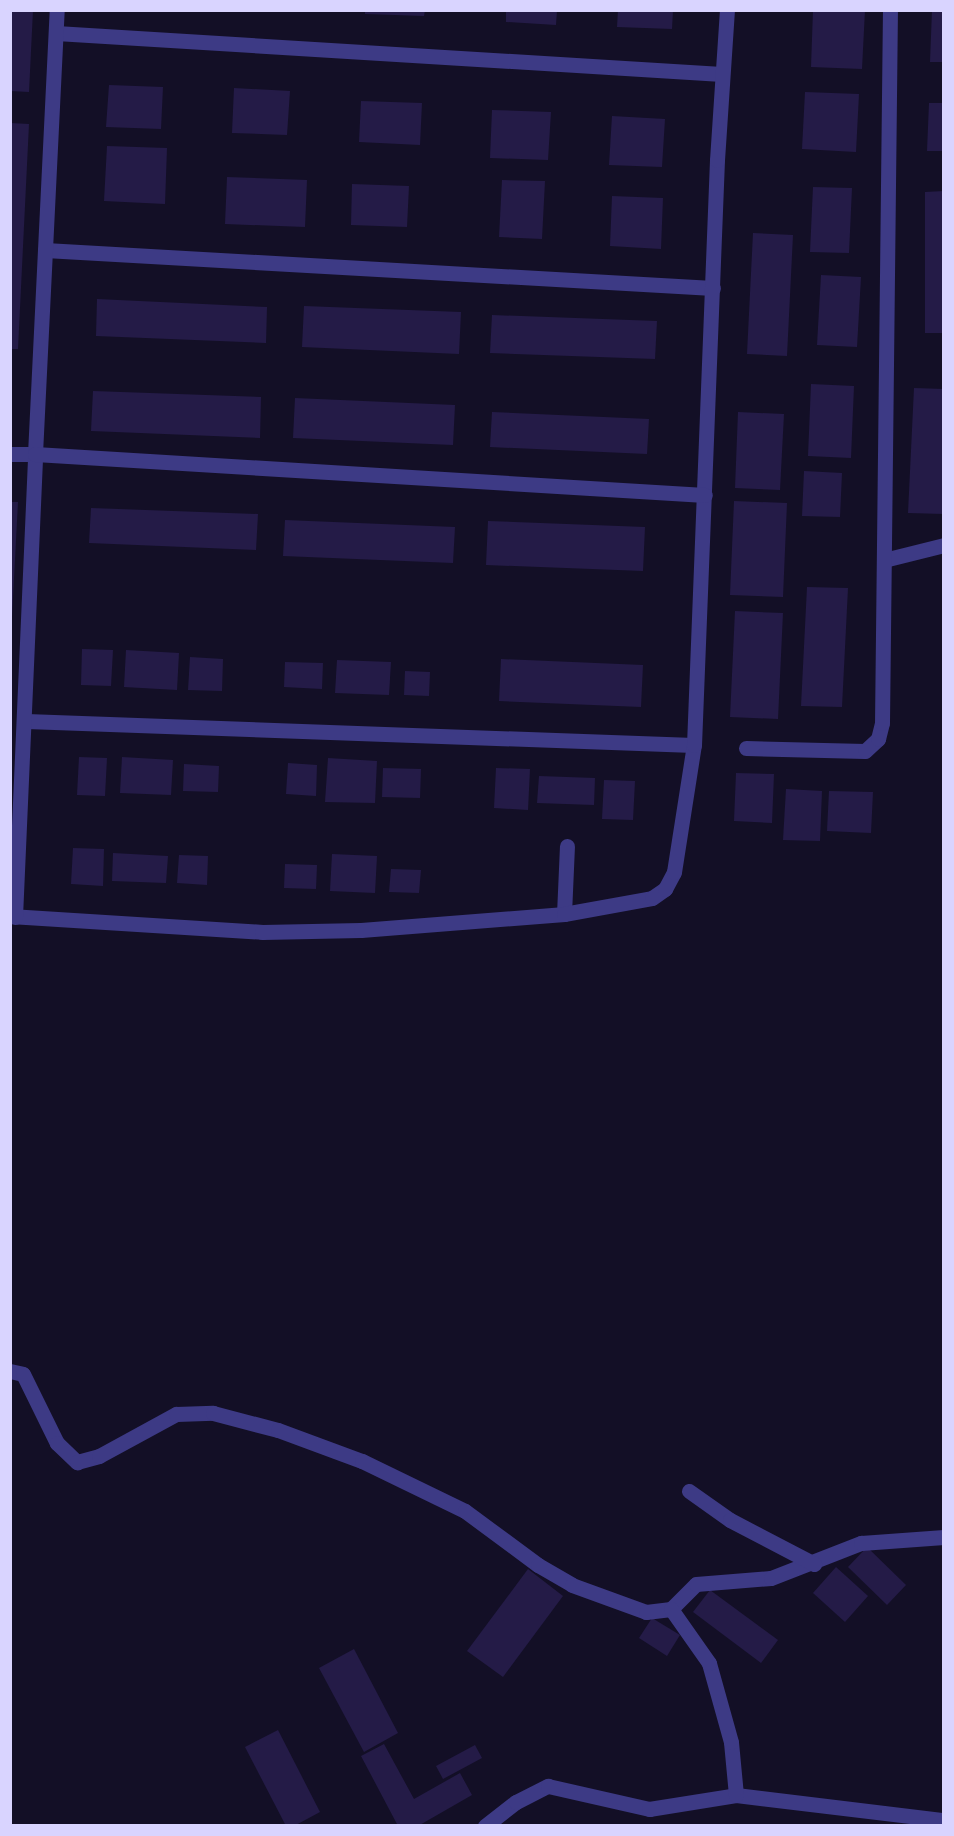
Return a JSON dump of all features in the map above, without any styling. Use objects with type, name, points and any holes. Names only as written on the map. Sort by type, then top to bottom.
[{"type":"lane","points":[[57,10],[35,454],[26,721],[13,916],[262,932],[361,930],[564,914],[652,898],[665,889],[674,873],[694,745],[722,74],[727,10]]},
{"type":"lane","points":[[746,748],[865,751],[878,739],[882,723],[890,10]]},
{"type":"lane","points":[[56,33],[722,74]]},
{"type":"lane","points":[[45,250],[713,288]]},
{"type":"lane","points":[[10,454],[705,495]]},
{"type":"lane","points":[[885,560],[944,545]]},
{"type":"lane","points":[[26,721],[694,745]]},
{"type":"lane","points":[[564,914],[567,846]]},
{"type":"lane","points":[[10,1371],[23,1374],[57,1443],[77,1462],[99,1456],[176,1414],[213,1413],[351,1457],[427,1491],[465,1511],[538,1565],[572,1585],[646,1612],[671,1609],[696,1584],[771,1578],[814,1564],[861,1543],[944,1537]]},
{"type":"lane","points":[[689,1491],[730,1520],[814,1564]]},
{"type":"lane","points":[[671,1609],[709,1663],[731,1742],[736,1795]]},
{"type":"lane","points":[[485,1826],[516,1802],[548,1786],[649,1809],[736,1795],[944,1820]]},
{"type":"building","points":[[10,10],[33,10],[29,92],[10,91]]},
{"type":"building","points":[[365,10],[425,10],[424,16],[365,14]]},
{"type":"building","points":[[506,10],[557,10],[556,25],[506,22]]},
{"type":"building","points":[[618,10],[673,10],[672,29],[617,27]]},
{"type":"building","points":[[813,10],[865,10],[862,69],[811,67]]},
{"type":"building","points":[[932,10],[944,10],[944,62],[930,62]]},
{"type":"building","points":[[109,85],[163,87],[161,129],[106,127]]},
{"type":"building","points":[[234,88],[290,91],[287,135],[232,133]]},
{"type":"building","points":[[805,92],[859,94],[856,152],[802,149]]},
{"type":"building","points":[[361,101],[422,103],[420,145],[359,142]]},
{"type":"building","points":[[929,103],[944,103],[944,151],[927,151]]},
{"type":"building","points":[[492,110],[551,112],[548,160],[490,158]]},
{"type":"building","points":[[612,116],[665,119],[662,167],[609,165]]},
{"type":"building","points":[[10,123],[29,124],[18,349],[10,349]]},
{"type":"building","points":[[107,146],[167,148],[165,204],[104,201]]},
{"type":"building","points":[[227,177],[307,180],[305,227],[225,224]]},
{"type":"building","points":[[502,180],[545,181],[542,239],[499,237]]},
{"type":"building","points":[[352,184],[409,186],[407,227],[351,225]]},
{"type":"building","points":[[813,187],[852,188],[849,253],[810,252]]},
{"type":"building","points":[[944,191],[944,333],[925,333],[925,192]]},
{"type":"building","points":[[612,196],[663,198],[661,249],[610,246]]},
{"type":"building","points":[[753,233],[793,235],[787,356],[747,354]]},
{"type":"building","points":[[821,275],[861,277],[857,347],[817,345]]},
{"type":"building","points":[[97,299],[267,307],[266,343],[96,336]]},
{"type":"building","points":[[304,306],[461,312],[459,354],[302,347]]},
{"type":"building","points":[[492,315],[657,321],[655,359],[490,353]]},
{"type":"building","points":[[811,384],[854,386],[851,458],[808,456]]},
{"type":"building","points":[[914,388],[944,389],[944,514],[908,513]]},
{"type":"building","points":[[93,391],[261,397],[260,438],[91,431]]},
{"type":"building","points":[[295,398],[455,405],[453,445],[293,438]]},
{"type":"building","points":[[492,412],[649,419],[647,454],[490,447]]},
{"type":"building","points":[[738,412],[784,414],[780,490],[735,488]]},
{"type":"building","points":[[804,471],[842,473],[840,517],[802,516]]},
{"type":"building","points":[[734,501],[787,503],[783,597],[730,595]]},
{"type":"building","points":[[10,502],[18,502],[12,617],[10,617]]},
{"type":"building","points":[[91,508],[258,514],[256,550],[89,543]]},
{"type":"building","points":[[285,520],[455,527],[453,563],[283,556]]},
{"type":"building","points":[[488,521],[645,527],[643,571],[486,565]]},
{"type":"building","points":[[807,587],[848,588],[842,707],[801,706]]},
{"type":"building","points":[[735,611],[783,613],[778,719],[730,717]]},
{"type":"building","points":[[82,649],[113,650],[111,686],[81,685]]},
{"type":"building","points":[[126,650],[179,653],[177,690],[124,687]]},
{"type":"building","points":[[190,657],[223,659],[222,691],[188,690]]},
{"type":"building","points":[[501,659],[643,665],[641,707],[499,701]]},
{"type":"building","points":[[337,660],[391,662],[389,695],[335,693]]},
{"type":"building","points":[[285,662],[323,663],[322,689],[284,687]]},
{"type":"building","points":[[405,671],[430,672],[429,696],[404,695]]},
{"type":"building","points":[[79,757],[107,758],[105,796],[77,795]]},
{"type":"building","points":[[122,757],[173,760],[171,795],[120,793]]},
{"type":"building","points":[[328,758],[377,761],[375,803],[325,802]]},
{"type":"building","points":[[288,763],[317,765],[316,796],[286,794]]},
{"type":"building","points":[[184,764],[219,766],[218,792],[183,791]]},
{"type":"building","points":[[383,768],[421,769],[420,798],[382,797]]},
{"type":"building","points":[[496,768],[530,769],[528,810],[494,808]]},
{"type":"building","points":[[736,773],[774,774],[772,823],[734,821]]},
{"type":"building","points":[[539,776],[595,778],[594,805],[537,803]]},
{"type":"building","points":[[604,780],[635,781],[633,820],[602,819]]},
{"type":"building","points":[[786,789],[822,791],[820,841],[783,840]]},
{"type":"building","points":[[829,791],[873,792],[871,833],[827,831]]},
{"type":"building","points":[[73,848],[104,849],[103,886],[71,884]]},
{"type":"building","points":[[113,853],[168,856],[166,883],[112,881]]},
{"type":"building","points":[[332,854],[377,856],[375,893],[330,891]]},
{"type":"building","points":[[179,855],[208,856],[207,885],[177,883]]},
{"type":"building","points":[[285,864],[317,865],[316,889],[284,888]]},
{"type":"building","points":[[391,869],[421,870],[419,893],[389,892]]},
{"type":"building","points":[[867,1547],[906,1585],[887,1605],[848,1567]]},
{"type":"building","points":[[836,1567],[868,1596],[845,1622],[813,1593]]},
{"type":"building","points":[[528,1569],[563,1596],[503,1677],[467,1651]]},
{"type":"building","points":[[710,1590],[778,1640],[761,1663],[693,1612]]},
{"type":"building","points":[[652,1618],[680,1635],[667,1656],[639,1638]]},
{"type":"building","points":[[354,1649],[398,1733],[364,1752],[319,1668]]},
{"type":"building","points":[[278,1730],[320,1812],[294,1826],[286,1826],[245,1747]]},
{"type":"building","points":[[384,1744],[414,1799],[460,1773],[472,1795],[418,1826],[398,1826],[361,1756]]},
{"type":"building","points":[[475,1745],[482,1758],[443,1779],[436,1766]]}]
